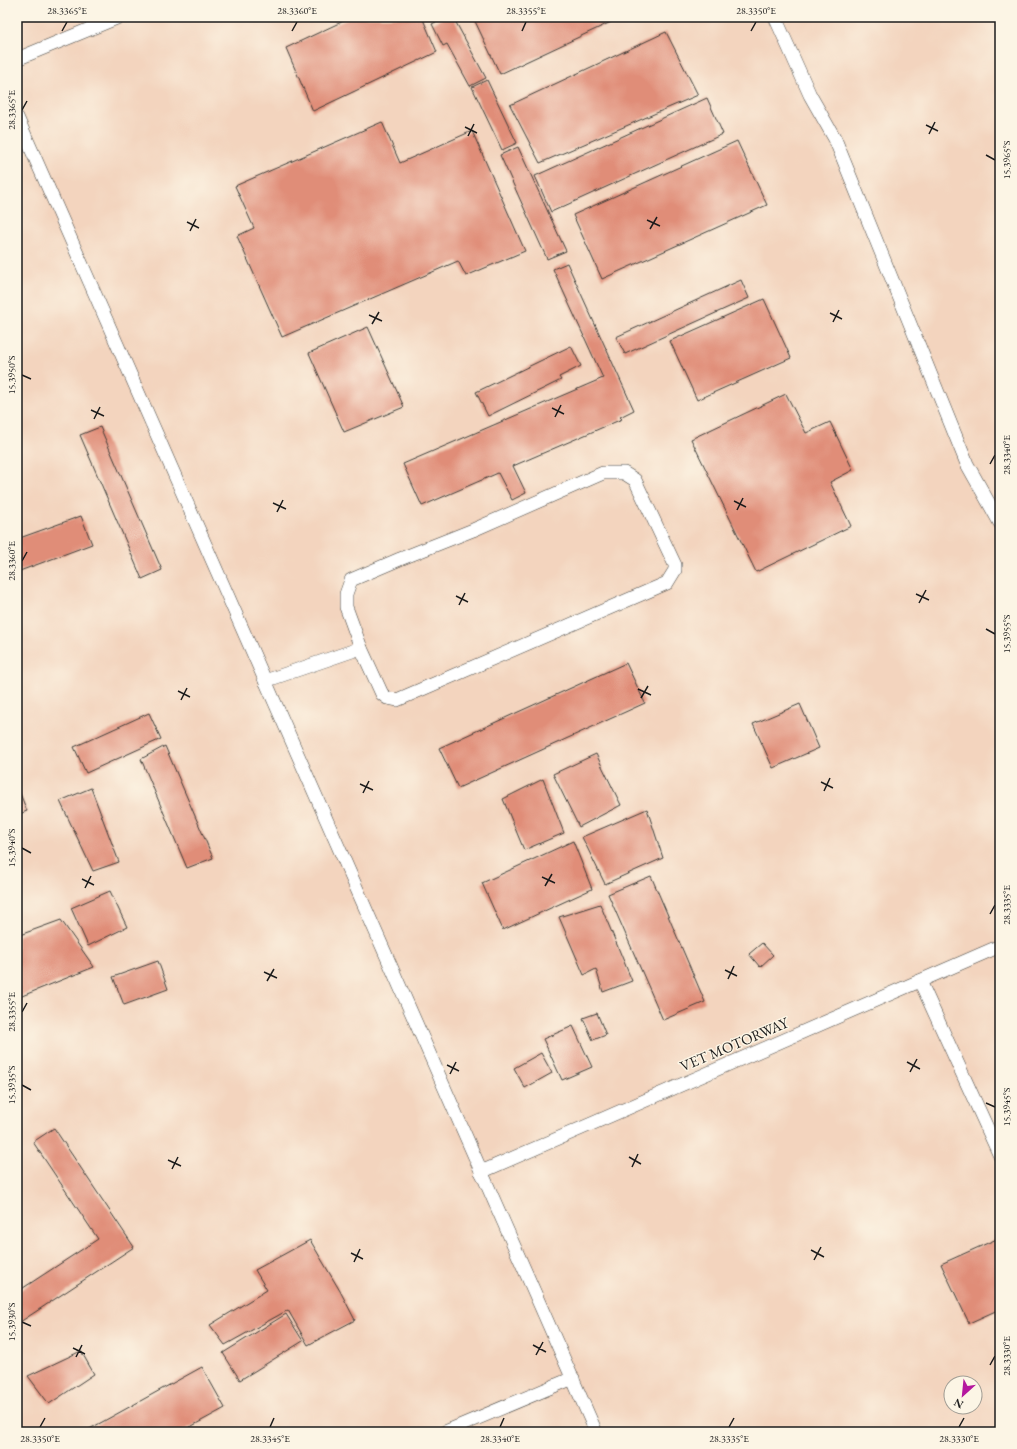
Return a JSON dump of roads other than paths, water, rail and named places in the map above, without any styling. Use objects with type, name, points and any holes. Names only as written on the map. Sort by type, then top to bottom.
[{"type":"lane","points":[[17,59],[119,17]]},
{"type":"lane","points":[[774,17],[810,95],[835,139],[967,464],[1000,523]]},
{"type":"lane","points":[[17,117],[596,1432]]},
{"type":"lane","points":[[603,473],[624,473],[635,480],[675,565],[675,570],[667,583],[397,700],[387,698],[382,694],[360,648],[346,607],[346,594],[351,580],[473,530],[603,473]]},
{"type":"lane","points":[[265,681],[360,648]]},
{"type":"lane","name":"VET MOTORWAY","points":[[481,1172],[1000,946]]},
{"type":"lane","points":[[920,981],[1000,1156]]},
{"type":"lane","points":[[446,1432],[573,1378]]}]
